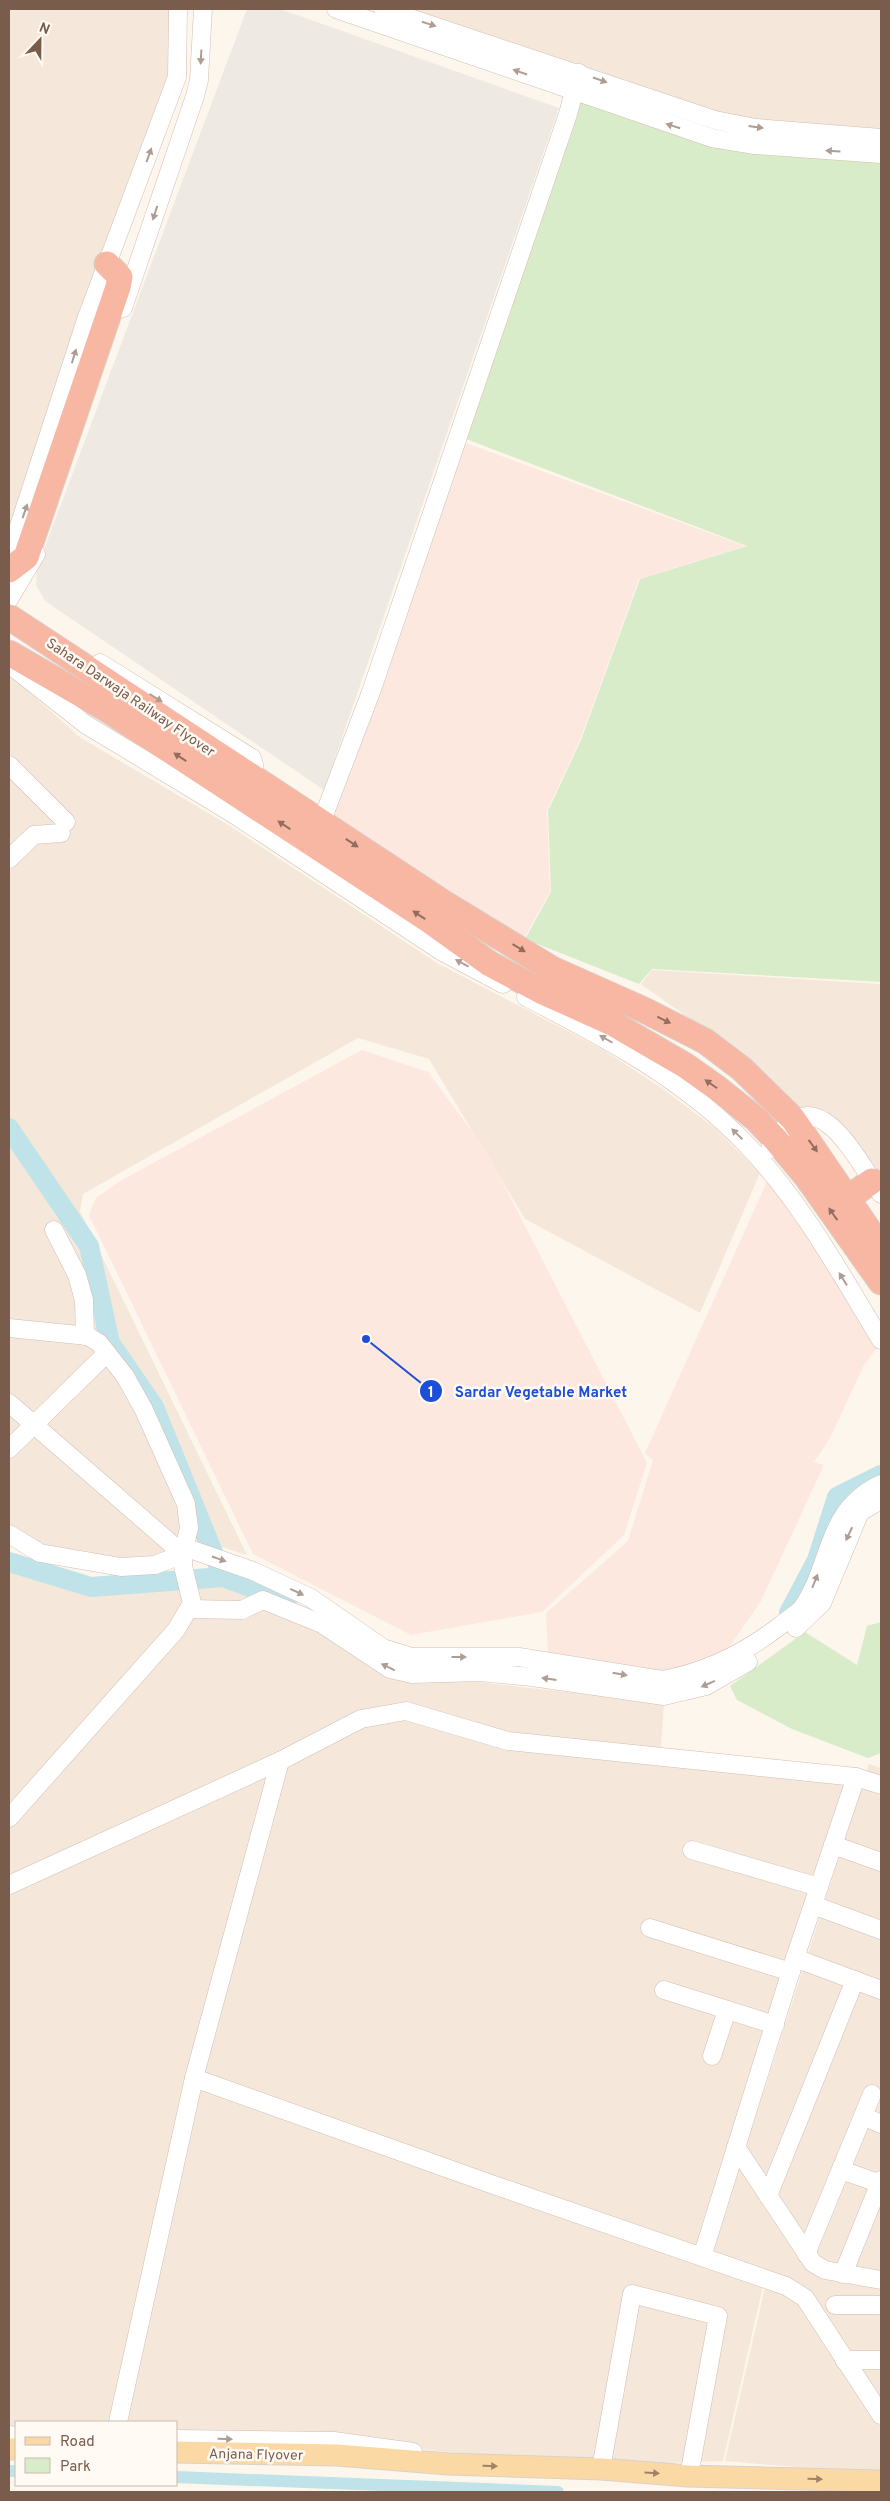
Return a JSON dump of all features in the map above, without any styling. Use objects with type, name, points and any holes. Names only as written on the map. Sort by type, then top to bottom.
[{"type":"highway","points":[[9,570],[26,557],[118,287],[120,277],[107,264]]},
{"type":"highway","name":"Sahara Darwaja Railway Flyover","points":[[9,617],[237,788]]},
{"type":"highway","name":"Sahara Darwaja Railway Flyover","points":[[9,653],[237,788]]},
{"type":"highway","points":[[237,788],[321,823],[444,903],[552,969],[644,1010],[705,1041],[742,1069],[793,1119],[881,1248]]},
{"type":"highway","points":[[237,788],[490,964],[541,991],[612,1023],[686,1066],[756,1119],[775,1138],[806,1176],[881,1282]]},
{"type":"highway","points":[[848,1198],[877,1187]]},
{"type":"main road","name":"Anjana Flyover","points":[[178,2452],[337,2455],[449,2464],[601,2470],[689,2476],[881,2481]]},
{"type":"street","points":[[9,557],[86,320],[177,77],[178,9]]},
{"type":"street","points":[[9,598],[33,562],[117,326],[195,96],[199,80],[203,9]]},
{"type":"street","points":[[336,9],[712,138],[755,145],[881,154]]},
{"type":"street","points":[[383,9],[715,120],[756,128],[881,138]]},
{"type":"street","points":[[321,823],[371,692],[568,114],[579,73]]},
{"type":"street","points":[[9,610],[125,678],[252,758],[254,765],[237,788]]},
{"type":"street","points":[[9,664],[85,724],[237,788],[441,951],[604,1037],[667,1076],[723,1122],[762,1163],[802,1212],[881,1340]]},
{"type":"street","points":[[9,765],[50,803],[45,812],[63,827],[34,835],[9,859]]},
{"type":"street","points":[[762,1163],[775,1138],[793,1119],[810,1116],[821,1119],[836,1129],[877,1187]]},
{"type":"street","points":[[54,1230],[76,1275],[84,1300],[85,1336]]},
{"type":"street","points":[[9,1328],[85,1336],[99,1343],[125,1376],[144,1410],[186,1504],[189,1528],[184,1554],[191,1606],[176,1630],[9,1818]]},
{"type":"street","points":[[9,1449],[107,1353]]},
{"type":"street","points":[[9,1403],[184,1554],[253,1571],[311,1598],[383,1648],[412,1657],[519,1657],[662,1680],[686,1676],[723,1662],[759,1642],[801,1609],[815,1584],[826,1548],[844,1513],[866,1491],[881,1484]]},
{"type":"street","points":[[191,1606],[242,1610],[263,1600],[322,1624],[390,1669],[412,1674],[480,1672],[664,1696],[706,1686],[758,1656],[800,1625],[822,1603],[844,1545],[860,1512],[881,1500]]},
{"type":"street","points":[[9,1534],[40,1553],[121,1567],[155,1565],[184,1554]]},
{"type":"street","points":[[9,1886],[280,1761],[361,1718],[406,1711],[508,1741],[856,1777],[881,1786]]},
{"type":"street","points":[[118,2421],[194,2078],[280,1761]]},
{"type":"street","points":[[702,2257],[793,1965],[856,1777]]},
{"type":"street","points":[[833,1845],[881,1862]]},
{"type":"street","points":[[692,1850],[819,1887]]},
{"type":"street","points":[[813,1906],[881,1930]]},
{"type":"street","points":[[650,1928],[855,1980],[881,1990]]},
{"type":"street","points":[[768,2196],[855,1980]]},
{"type":"street","points":[[664,1990],[775,2025]]},
{"type":"street","points":[[712,2056],[727,2010]]},
{"type":"street","points":[[194,2078],[796,2291],[805,2298],[881,2415]]},
{"type":"street","points":[[806,2254],[872,2094]]},
{"type":"street","points":[[863,2116],[881,2124]]},
{"type":"street","points":[[736,2147],[806,2254],[818,2268],[843,2274],[880,2276]]},
{"type":"street","points":[[841,2170],[881,2183],[843,2274]]},
{"type":"street","points":[[601,2470],[632,2294],[718,2316],[689,2476]]},
{"type":"street","points":[[835,2305],[881,2305]]},
{"type":"street","points":[[844,2360],[881,2360]]},
{"type":"street","points":[[881,2419],[881,2424]]},
{"type":"street","points":[[178,2438],[334,2442],[418,2452],[449,2464]]},
{"type":"shaded area","points":[[9,9],[169,9],[172,77],[9,549]]},
{"type":"shaded area","points":[[247,9],[280,9],[559,108],[324,790],[45,601],[36,585],[37,568]]},
{"type":"shaded area","points":[[396,9],[881,9],[881,134],[753,124]]},
{"type":"shaded area","points":[[466,443],[745,546],[639,579],[580,740],[547,811],[550,892],[524,938],[334,816]]},
{"type":"shaded area","points":[[9,674],[81,738],[230,826],[437,963],[602,1049],[663,1089],[716,1129],[760,1173],[700,1313],[525,1219],[429,1059],[358,1038],[83,1194],[80,1211],[247,1555],[203,1541],[180,1544],[151,1562],[43,1550],[9,1530]]},
{"type":"shaded area","points":[[652,970],[881,984],[881,1187],[839,1128],[798,1111],[711,1034],[641,984]]},
{"type":"shaded area","points":[[362,1050],[428,1072],[486,1150],[647,1463],[624,1535],[542,1612],[411,1635],[253,1554],[89,1215],[96,1198],[120,1181]]},
{"type":"shaded area","points":[[768,1179],[798,1213],[880,1344],[864,1365],[830,1438],[814,1462],[824,1465],[761,1601],[726,1652],[684,1670],[645,1672],[548,1654],[546,1613],[628,1541],[653,1460],[645,1453]]},
{"type":"shaded area","points":[[9,1570],[88,1593],[223,1583],[315,1629],[381,1674],[418,1682],[469,1681],[664,1703],[661,1748],[509,1734],[410,1705],[9,1885]]},
{"type":"shaded area","points":[[406,1718],[847,1784],[701,2255],[204,2074],[284,1765],[362,1725]]},
{"type":"shaded area","points":[[869,1764],[881,1768],[881,2406],[808,2289],[712,2251]]},
{"type":"shaded area","points":[[274,1767],[132,2348],[109,2421],[15,2421],[15,2431],[9,2431],[9,1892]]},
{"type":"shaded area","points":[[198,2083],[764,2282],[723,2461],[607,2465],[522,2462],[331,2437],[178,2432],[178,2421],[126,2421]]},
{"type":"shaded area","points":[[766,2283],[802,2299],[879,2423],[881,2428],[881,2475],[725,2461]]},
{"type":"green space","points":[[581,97],[714,144],[881,160],[881,982],[652,969],[639,984],[525,939],[551,892],[548,811],[581,740],[640,579],[747,546],[466,439]]},
{"type":"green space","points":[[881,1622],[881,1753],[868,1758],[792,1729],[737,1700],[730,1686],[805,1632],[857,1665],[867,1626]]},
{"type":"waterway","points":[[9,1128],[89,1246],[110,1343],[154,1407],[223,1577]]},
{"type":"waterway","points":[[789,1613],[817,1560],[837,1497],[881,1475]]},
{"type":"waterway","points":[[9,1562],[91,1587],[223,1577],[287,1601]]},
{"type":"waterway","points":[[9,2471],[15,2471]]},
{"type":"waterway","points":[[178,2477],[558,2492]]},
{"type":"place","name":"Sardar Vegetable Market","points":[[366,1339]]}]
